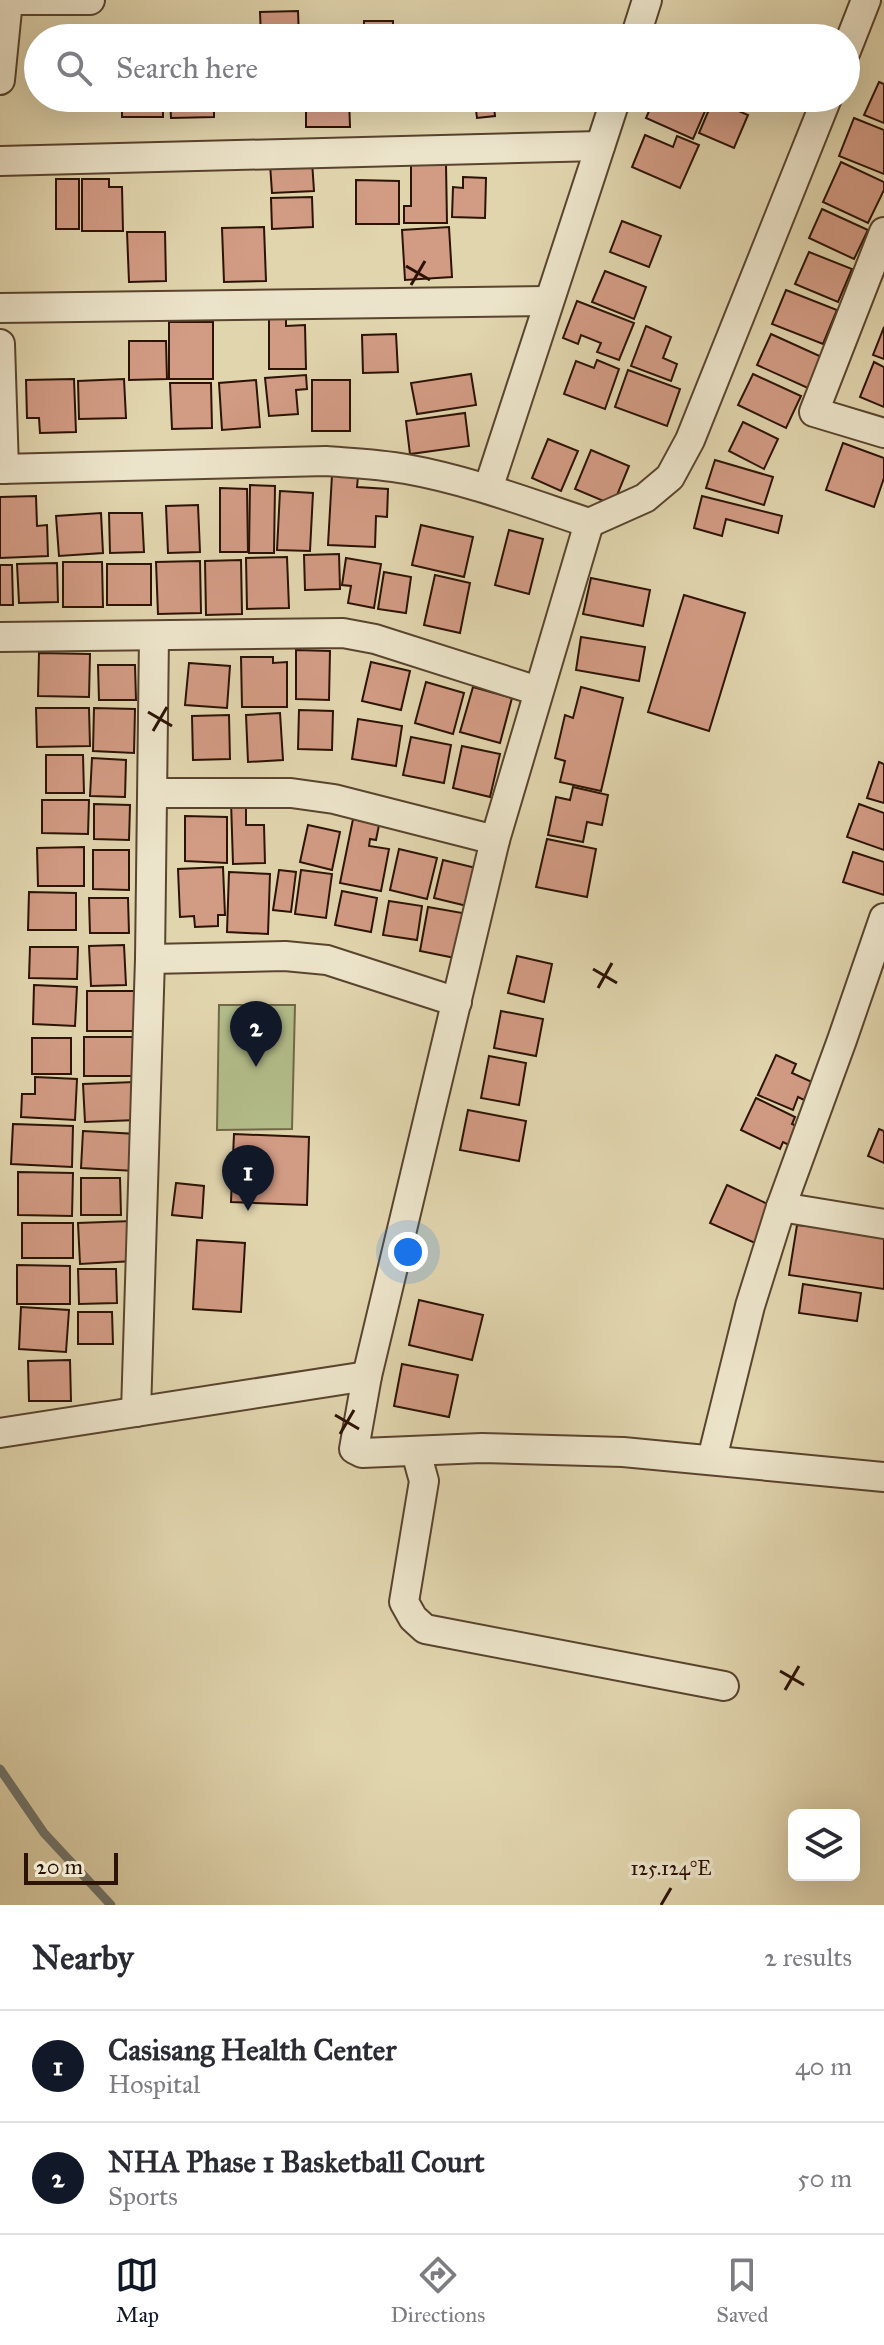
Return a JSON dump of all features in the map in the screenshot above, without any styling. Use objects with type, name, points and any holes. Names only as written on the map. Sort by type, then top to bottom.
[{"type":"street","points":[[0,0],[90,0]]},
{"type":"street","points":[[0,80],[8,0]]},
{"type":"street","points":[[639,24],[647,0]]},
{"type":"street","points":[[857,24],[866,0]]},
{"type":"street","points":[[488,489],[611,112]]},
{"type":"street","points":[[0,344],[2,469],[326,461],[406,469],[488,489],[589,523],[645,498],[670,477],[690,440],[821,112]]},
{"type":"street","points":[[0,161],[600,146]]},
{"type":"street","points":[[884,232],[872,296],[814,412],[884,433]]},
{"type":"street","points":[[0,308],[547,301]]},
{"type":"street","points":[[589,523],[495,840],[367,1376],[354,1449],[362,1453],[497,1448],[623,1452],[884,1477]]},
{"type":"street","points":[[0,637],[343,633],[375,639],[538,691]]},
{"type":"street","points":[[136,1412],[150,959],[154,636]]},
{"type":"street","points":[[153,793],[291,793],[320,797],[495,840]]},
{"type":"street","points":[[712,1459],[750,1306],[781,1207],[884,918]]},
{"type":"street","points":[[150,959],[285,956],[327,960],[457,1002]]},
{"type":"street","points":[[781,1207],[884,1224]]},
{"type":"street","points":[[0,1433],[367,1376]]},
{"type":"street","points":[[416,1452],[424,1481],[404,1602],[413,1618],[425,1629],[724,1686]]},
{"type":"green space","points":[[219,1005],[295,1005],[292,1129],[217,1130]]},
{"type":"building","points":[[298,11],[298,24],[260,24],[260,12]]},
{"type":"building","points":[[364,21],[393,21],[393,24],[364,24]]},
{"type":"building","points":[[879,82],[884,84],[884,123],[864,115]]},
{"type":"building","points":[[122,112],[163,112],[163,117],[122,117]]},
{"type":"building","points":[[171,112],[214,112],[214,117],[171,118]]},
{"type":"building","points":[[306,112],[349,112],[350,127],[306,127]]},
{"type":"building","points":[[476,112],[495,112],[495,116],[477,118]]},
{"type":"building","points":[[649,112],[705,112],[693,139],[646,118]]},
{"type":"building","points":[[708,112],[741,112],[748,115],[734,148],[699,133]]},
{"type":"building","points":[[854,118],[884,130],[884,174],[839,156]]},
{"type":"building","points":[[645,135],[673,147],[677,136],[699,145],[680,188],[632,167]]},
{"type":"building","points":[[312,161],[314,191],[272,193],[270,164]]},
{"type":"building","points":[[841,162],[884,182],[884,190],[868,223],[823,202]]},
{"type":"building","points":[[411,164],[446,164],[447,223],[404,223],[404,206],[411,206]]},
{"type":"building","points":[[463,177],[486,178],[485,218],[452,217],[453,187],[463,188]]},
{"type":"building","points":[[56,179],[79,179],[79,229],[56,229]]},
{"type":"building","points":[[82,179],[109,179],[109,187],[122,187],[123,231],[82,231]]},
{"type":"building","points":[[356,180],[399,181],[399,224],[356,224]]},
{"type":"building","points":[[312,197],[313,227],[272,229],[271,198]]},
{"type":"building","points":[[822,209],[868,230],[854,259],[809,238]]},
{"type":"building","points":[[622,221],[661,236],[649,267],[610,252]]},
{"type":"building","points":[[264,227],[266,281],[224,282],[222,228]]},
{"type":"building","points":[[449,227],[452,277],[405,280],[402,230]]},
{"type":"building","points":[[127,232],[165,232],[166,281],[129,282]]},
{"type":"building","points":[[809,252],[852,269],[838,302],[795,284]]},
{"type":"building","points":[[605,271],[646,287],[634,319],[592,302]]},
{"type":"building","points":[[786,290],[837,310],[823,344],[772,324]]},
{"type":"building","points":[[577,301],[634,323],[619,360],[597,352],[601,343],[581,335],[578,344],[563,338]]},
{"type":"building","points":[[269,319],[286,319],[286,326],[305,325],[306,369],[269,369]]},
{"type":"building","points":[[169,322],[213,322],[213,379],[169,379]]},
{"type":"building","points":[[646,326],[671,337],[663,358],[677,364],[671,381],[631,366]]},
{"type":"building","points":[[884,327],[884,359],[873,355]]},
{"type":"building","points":[[396,334],[398,372],[363,373],[362,335]]},
{"type":"building","points":[[771,334],[824,358],[810,389],[757,365]]},
{"type":"building","points":[[129,341],[166,341],[167,379],[129,380]]},
{"type":"building","points":[[597,360],[619,369],[605,409],[564,394],[576,361],[594,368]]},
{"type":"building","points":[[874,362],[884,367],[884,407],[860,397]]},
{"type":"building","points":[[628,370],[680,389],[667,426],[615,407]]},
{"type":"building","points":[[471,374],[476,405],[417,414],[411,383]]},
{"type":"building","points":[[753,374],[801,396],[786,428],[738,405]]},
{"type":"building","points":[[306,375],[307,389],[296,390],[298,414],[269,416],[265,378]]},
{"type":"building","points":[[74,379],[76,432],[40,433],[39,418],[27,418],[26,380]]},
{"type":"building","points":[[124,379],[126,418],[79,419],[78,381]]},
{"type":"building","points":[[256,380],[260,427],[222,430],[219,383]]},
{"type":"building","points":[[312,380],[350,380],[350,431],[312,431]]},
{"type":"building","points":[[170,383],[211,383],[212,428],[172,429]]},
{"type":"building","points":[[465,413],[469,446],[410,454],[406,421]]},
{"type":"building","points":[[743,422],[778,439],[764,469],[729,451]]},
{"type":"building","points":[[548,439],[578,451],[561,491],[532,478]]},
{"type":"building","points":[[843,443],[884,458],[884,478],[874,507],[826,490]]},
{"type":"building","points":[[591,450],[629,466],[613,505],[575,489]]},
{"type":"building","points":[[715,460],[773,477],[764,505],[706,488]]},
{"type":"building","points":[[332,475],[358,477],[357,487],[388,489],[387,517],[376,516],[375,547],[328,545]]},
{"type":"building","points":[[250,485],[275,486],[274,553],[249,553]]},
{"type":"building","points":[[220,488],[247,489],[248,552],[220,552]]},
{"type":"building","points":[[280,491],[313,493],[310,551],[277,550]]},
{"type":"building","points":[[36,496],[37,526],[47,525],[48,556],[0,558],[0,497]]},
{"type":"building","points":[[702,496],[782,516],[778,533],[726,519],[722,536],[694,528]]},
{"type":"building","points":[[198,505],[200,552],[168,553],[166,506]]},
{"type":"building","points":[[101,513],[103,553],[59,556],[56,516]]},
{"type":"building","points":[[109,513],[142,513],[144,552],[110,553]]},
{"type":"building","points":[[421,525],[473,537],[464,577],[412,565]]},
{"type":"building","points":[[509,530],[543,539],[529,594],[495,585]]},
{"type":"building","points":[[339,554],[340,589],[305,590],[304,555]]},
{"type":"building","points":[[287,557],[289,608],[247,609],[246,558]]},
{"type":"building","points":[[346,558],[381,564],[374,608],[348,603],[351,586],[342,585]]},
{"type":"building","points":[[241,560],[242,614],[206,615],[205,561]]},
{"type":"building","points":[[200,561],[201,613],[158,614],[156,562]]},
{"type":"building","points":[[63,562],[102,562],[103,607],[63,607]]},
{"type":"building","points":[[57,563],[58,602],[19,603],[17,564]]},
{"type":"building","points":[[107,564],[151,564],[151,605],[107,605]]},
{"type":"building","points":[[0,565],[12,565],[13,605],[0,605]]},
{"type":"building","points":[[384,572],[411,577],[406,613],[378,609]]},
{"type":"building","points":[[435,575],[470,583],[460,633],[424,625]]},
{"type":"building","points":[[591,578],[650,590],[643,626],[583,614]]},
{"type":"building","points":[[684,595],[745,613],[709,731],[648,712]]},
{"type":"building","points":[[581,637],[645,647],[639,681],[576,670]]},
{"type":"building","points":[[296,650],[330,651],[329,700],[296,699]]},
{"type":"building","points":[[39,653],[90,654],[89,697],[38,696]]},
{"type":"building","points":[[241,657],[273,657],[273,663],[287,662],[287,707],[242,707]]},
{"type":"building","points":[[371,662],[410,671],[401,710],[362,701]]},
{"type":"building","points":[[189,663],[230,666],[227,708],[185,705]]},
{"type":"building","points":[[98,665],[135,665],[136,700],[99,700]]},
{"type":"building","points":[[426,682],[464,693],[453,734],[415,723]]},
{"type":"building","points":[[473,687],[512,698],[500,743],[460,732]]},
{"type":"building","points":[[581,687],[623,698],[601,791],[560,782],[565,761],[555,758],[565,715],[573,718]]},
{"type":"building","points":[[36,708],[89,708],[90,746],[37,747]]},
{"type":"building","points":[[94,708],[135,709],[134,753],[93,751]]},
{"type":"building","points":[[299,710],[333,711],[332,750],[298,749]]},
{"type":"building","points":[[280,713],[283,760],[248,762],[246,715]]},
{"type":"building","points":[[229,715],[230,759],[193,760],[192,716]]},
{"type":"building","points":[[358,719],[402,726],[396,766],[352,759]]},
{"type":"building","points":[[411,737],[451,745],[444,783],[403,775]]},
{"type":"building","points":[[462,746],[500,754],[490,797],[453,788]]},
{"type":"building","points":[[46,755],[83,755],[84,793],[46,793]]},
{"type":"building","points":[[92,758],[126,760],[125,797],[90,796]]},
{"type":"building","points":[[879,762],[884,764],[884,803],[867,798]]},
{"type":"building","points":[[573,787],[608,795],[602,825],[587,822],[583,842],[548,835],[556,797],[570,800]]},
{"type":"building","points":[[42,800],[89,800],[88,834],[42,833]]},
{"type":"building","points":[[231,801],[246,801],[246,825],[264,825],[265,863],[233,864]]},
{"type":"building","points":[[94,804],[130,805],[129,840],[94,839]]},
{"type":"building","points":[[859,804],[884,813],[884,850],[847,837]]},
{"type":"building","points":[[185,816],[227,817],[227,863],[185,861]]},
{"type":"building","points":[[353,819],[379,825],[376,840],[370,839],[369,846],[389,849],[381,891],[340,883]]},
{"type":"building","points":[[308,825],[340,832],[332,870],[300,862]]},
{"type":"building","points":[[547,839],[596,849],[587,897],[536,887]]},
{"type":"building","points":[[84,847],[84,886],[38,886],[37,848]]},
{"type":"building","points":[[399,849],[437,858],[427,899],[390,890]]},
{"type":"building","points":[[93,850],[129,850],[129,890],[93,889]]},
{"type":"building","points":[[853,852],[884,862],[884,895],[843,882]]},
{"type":"building","points":[[443,860],[476,868],[467,906],[434,898]]},
{"type":"building","points":[[223,867],[225,915],[218,915],[218,926],[195,927],[194,916],[180,917],[178,869]]},
{"type":"building","points":[[279,870],[296,872],[291,912],[273,910]]},
{"type":"building","points":[[301,870],[332,874],[326,918],[295,914]]},
{"type":"building","points":[[229,872],[270,874],[268,934],[227,932]]},
{"type":"building","points":[[342,891],[377,898],[371,932],[335,925]]},
{"type":"building","points":[[29,892],[76,893],[76,930],[28,930]]},
{"type":"building","points":[[89,898],[128,898],[129,933],[90,933]]},
{"type":"building","points":[[389,901],[422,906],[417,940],[383,935]]},
{"type":"building","points":[[428,907],[468,914],[460,959],[420,951]]},
{"type":"building","points":[[124,945],[126,985],[91,986],[89,946]]},
{"type":"building","points":[[30,947],[78,947],[77,979],[29,978]]},
{"type":"building","points":[[517,956],[552,964],[544,1002],[508,993]]},
{"type":"building","points":[[34,985],[77,987],[75,1026],[33,1024]]},
{"type":"building","points":[[87,991],[139,991],[139,1031],[87,1031]]},
{"type":"building","points":[[501,1011],[543,1019],[536,1056],[494,1048]]},
{"type":"building","points":[[84,1037],[137,1037],[137,1076],[84,1076]]},
{"type":"building","points":[[32,1038],[71,1038],[71,1074],[32,1074]]},
{"type":"building","points":[[776,1055],[796,1064],[792,1073],[812,1082],[804,1100],[798,1097],[793,1110],[758,1095]]},
{"type":"building","points":[[489,1056],[526,1063],[519,1105],[481,1098]]},
{"type":"building","points":[[35,1077],[77,1079],[75,1120],[21,1117],[22,1094],[35,1094]]},
{"type":"building","points":[[135,1082],[137,1120],[85,1122],[83,1084]]},
{"type":"building","points":[[756,1098],[795,1117],[792,1124],[799,1127],[791,1146],[783,1142],[780,1149],[741,1130]]},
{"type":"building","points":[[468,1110],[526,1121],[519,1161],[460,1150]]},
{"type":"building","points":[[13,1124],[73,1126],[72,1167],[11,1164]]},
{"type":"building","points":[[879,1129],[884,1131],[884,1163],[868,1156]]},
{"type":"building","points":[[83,1131],[137,1134],[135,1171],[81,1168]]},
{"type":"building","points":[[234,1134],[309,1137],[307,1205],[231,1202]]},
{"type":"building","points":[[18,1172],[73,1173],[72,1216],[18,1215]]},
{"type":"building","points":[[81,1178],[120,1178],[121,1215],[81,1215]]},
{"type":"building","points":[[176,1183],[204,1186],[202,1218],[172,1215]]},
{"type":"building","points":[[727,1185],[772,1206],[755,1243],[710,1223]]},
{"type":"building","points":[[817,1218],[844,1221],[843,1232],[884,1238],[884,1289],[789,1275],[797,1225],[815,1227]]},
{"type":"building","points":[[132,1221],[134,1261],[80,1264],[78,1223]]},
{"type":"building","points":[[22,1223],[73,1223],[73,1258],[22,1258]]},
{"type":"building","points":[[197,1240],[245,1243],[241,1312],[193,1309]]},
{"type":"building","points":[[17,1265],[70,1266],[70,1304],[17,1304]]},
{"type":"building","points":[[78,1269],[116,1269],[117,1303],[79,1304]]},
{"type":"building","points":[[803,1284],[861,1293],[857,1321],[799,1313]]},
{"type":"building","points":[[419,1300],[483,1315],[472,1360],[409,1345]]},
{"type":"building","points":[[21,1307],[69,1310],[66,1352],[19,1349]]},
{"type":"building","points":[[78,1312],[112,1312],[113,1344],[78,1344]]},
{"type":"building","points":[[70,1360],[71,1401],[29,1401],[28,1361]]},
{"type":"building","points":[[402,1364],[458,1375],[449,1417],[394,1406]]},
{"type":"waterway","points":[[0,1769],[44,1833],[111,1905]]},
{"type":"place","name":"NHA Phase 1 Basketball Court","points":[[256,1067]]},
{"type":"place","name":"Casisang Health Center","points":[[248,1211]]}]
